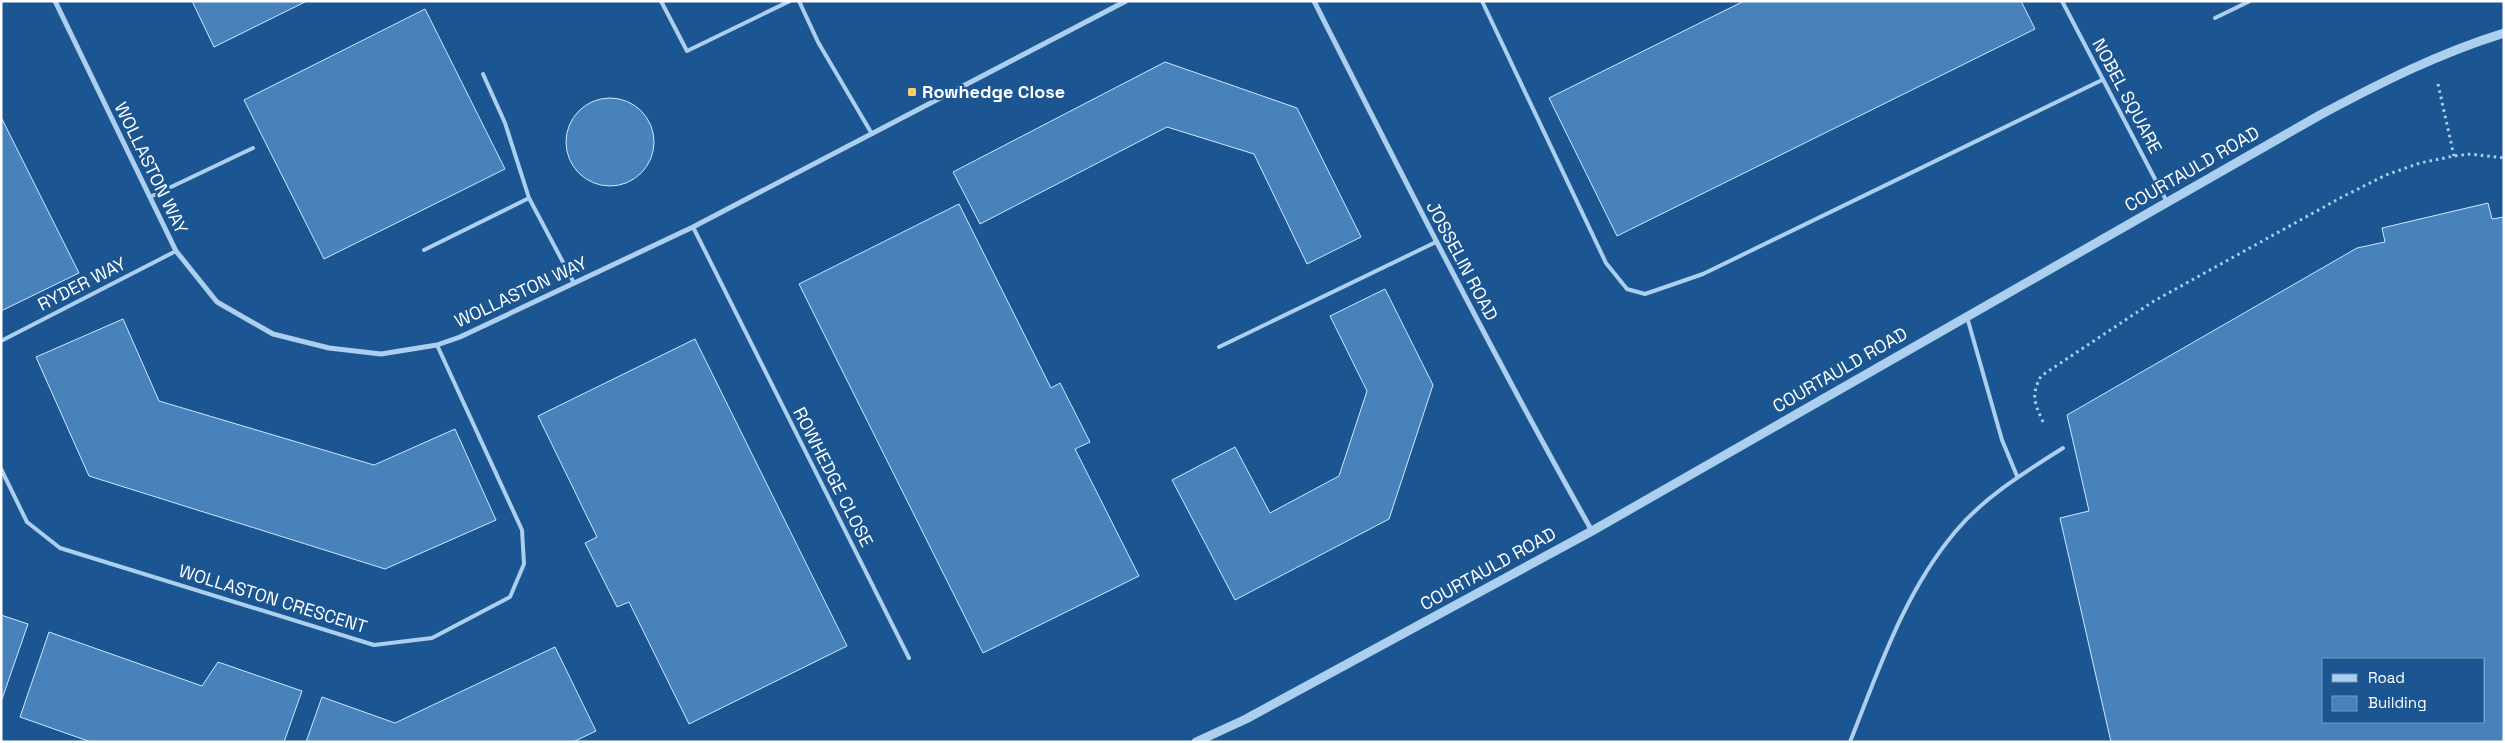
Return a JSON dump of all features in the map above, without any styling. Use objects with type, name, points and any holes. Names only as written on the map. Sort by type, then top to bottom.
[{"type":"street","name":"WOLLASTON WAY","points":[[54,1],[176,251],[218,302],[273,334],[329,348],[381,354],[437,345],[460,337],[693,227],[1126,1]]},
{"type":"street","name":"JOSSELIN ROAD","points":[[1314,1],[1436,242],[1549,455],[1592,530]]},
{"type":"street","name":"COURTAULD ROAD","points":[[1196,742],[1246,719],[1592,530],[2167,202],[2392,77],[2457,48],[2504,33]]},
{"type":"lane","points":[[661,1],[687,51],[790,1]]},
{"type":"lane","points":[[799,1],[818,42],[872,134]]},
{"type":"lane","points":[[1482,1],[1606,263],[1627,288],[1645,294],[1703,274],[2102,80]]},
{"type":"lane","name":"NOBEL SQUARE","points":[[2062,1],[2167,202]]},
{"type":"lane","points":[[2215,18],[2250,1]]},
{"type":"lane","points":[[483,74],[505,123],[529,198],[574,283]]},
{"type":"lane","points":[[150,197],[253,148]]},
{"type":"lane","points":[[424,250],[529,198]]},
{"type":"lane","name":"ROWHEDGE CLOSE","points":[[693,227],[909,658]]},
{"type":"lane","points":[[1219,347],[1436,242]]},
{"type":"lane","name":"RYDER WAY","points":[[1,341],[176,251]]},
{"type":"lane","points":[[1967,316],[2002,440],[2018,476]]},
{"type":"lane","name":"WOLLASTON CRESCENT","points":[[1,469],[28,522],[60,548],[374,645],[432,638],[510,597],[524,564],[522,530],[437,345]]},
{"type":"lane","points":[[1850,742],[1902,614],[1927,569],[1956,530],[2018,476],[2063,448]]},
{"type":"path","points":[[2443,107],[2454,156]]},
{"type":"path","points":[[2043,422],[2035,405],[2034,390],[2041,376],[2154,301],[2351,192],[2386,176],[2420,163],[2454,156],[2471,154],[2504,158]]},
{"type":"building","points":[[192,1],[307,1],[214,47]]},
{"type":"building","points":[[1744,1],[2021,1],[2035,29],[1617,236],[1549,98]]},
{"type":"building","points":[[425,9],[505,169],[324,259],[244,100]]},
{"type":"building","points":[[1165,62],[1297,108],[1361,237],[1307,264],[1254,154],[1167,127],[980,224],[953,172]]},
{"type":"building","points":[[610,98],[627,102],[641,111],[650,125],[654,142],[650,159],[641,173],[627,182],[610,186],[593,182],[579,173],[570,159],[566,142],[570,125],[579,111],[593,102]]},
{"type":"building","points":[[1,117],[79,273],[1,311]]},
{"type":"building","points":[[2488,203],[2492,219],[2504,217],[2504,742],[2111,742],[2060,518],[2089,511],[2067,415],[2357,248],[2385,242],[2382,228]]},
{"type":"building","points":[[959,204],[1051,388],[1060,383],[1090,442],[1075,449],[1139,576],[983,653],[799,284]]},
{"type":"building","points":[[1385,289],[1433,385],[1389,519],[1235,600],[1172,480],[1235,447],[1270,513],[1339,476],[1367,391],[1330,316]]},
{"type":"building","points":[[123,319],[159,401],[374,465],[455,429],[496,520],[385,569],[89,476],[36,357]]},
{"type":"building","points":[[695,339],[847,646],[689,724],[629,602],[617,607],[585,543],[597,537],[538,416]]},
{"type":"building","points":[[1,615],[28,624],[1,702]]},
{"type":"building","points":[[49,632],[202,686],[218,662],[302,691],[284,742],[91,742],[20,717]]},
{"type":"building","points":[[555,647],[596,731],[573,742],[306,742],[322,697],[395,723]]},
{"type":"place","name":"Rowhedge Close","points":[[912,92]]}]
